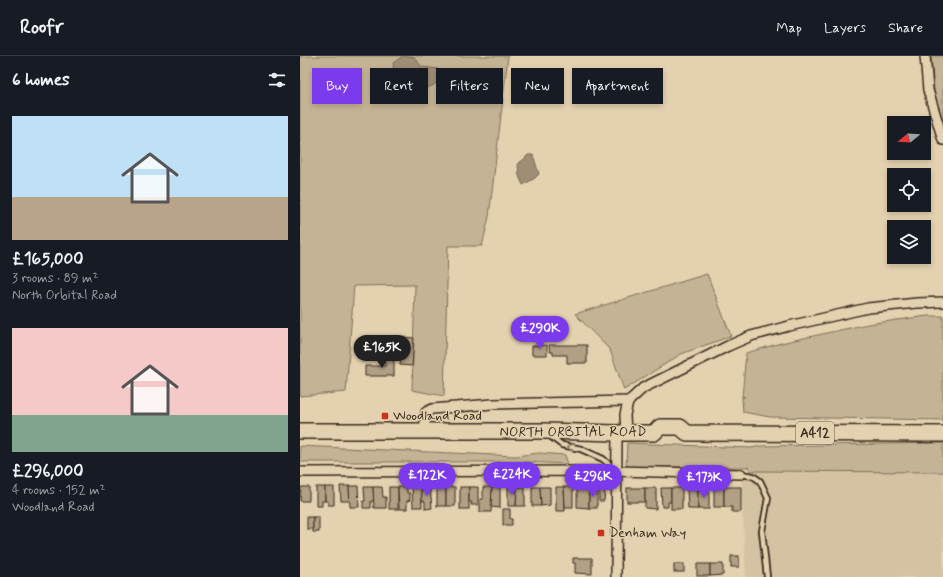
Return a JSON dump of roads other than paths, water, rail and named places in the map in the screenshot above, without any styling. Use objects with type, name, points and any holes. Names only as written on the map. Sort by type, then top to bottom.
[{"type":"main road","name":"NORTH ORBITAL ROAD","points":[[300,431],[543,431],[654,433],[660,438],[679,438],[687,433],[943,434]]},
{"type":"street","points":[[925,56],[928,90],[943,140]]},
{"type":"street","points":[[616,577],[616,471],[621,433],[630,401],[643,388],[751,336],[868,308],[943,302]]},
{"type":"street","points":[[424,431],[425,414],[429,410],[492,404],[630,401]]},
{"type":"street","points":[[300,472],[616,471],[741,474]]},
{"type":"lane","points":[[543,431],[562,445],[581,449],[603,459],[616,471]]},
{"type":"lane","points":[[741,474],[753,476],[760,481],[768,498],[762,531],[767,577]]},
{"type":"place","name":"Woodland Road","points":[[385,416]]},
{"type":"place","name":"Denham Way","points":[[601,533]]}]
